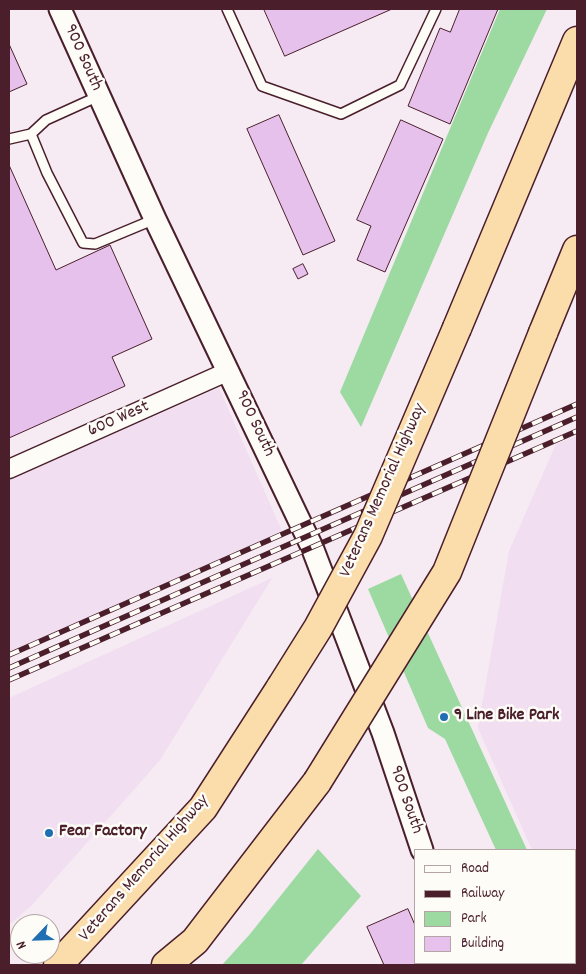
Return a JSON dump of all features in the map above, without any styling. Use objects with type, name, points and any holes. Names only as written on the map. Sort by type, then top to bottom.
[{"type":"highway","name":"Veterans Memorial Highway","points":[[58,965],[203,808],[318,628],[368,536],[577,41]]},
{"type":"highway","points":[[166,965],[195,940],[317,782],[447,572],[577,250]]},
{"type":"highway","points":[[542,333],[577,279]]},
{"type":"street","name":"900 South","points":[[60,9],[155,219],[229,370],[312,547],[383,733],[422,849]]},
{"type":"street","name":"600 West","points":[[9,469],[229,370]]},
{"type":"lane","points":[[227,9],[262,86],[341,114],[400,85],[436,9]]},
{"type":"lane","points":[[9,140],[31,134],[46,120],[99,96]]},
{"type":"lane","points":[[31,134],[47,173],[83,243],[95,244],[155,219]]},
{"type":"shaded area","points":[[219,388],[282,531],[9,652],[9,480]]},
{"type":"shaded area","points":[[577,436],[577,951],[576,849],[532,849],[478,728],[509,551],[556,444]]},
{"type":"shaded area","points":[[272,578],[160,760],[32,905],[22,914],[10,914],[9,925],[9,698]]},
{"type":"green space","points":[[500,9],[547,9],[488,133],[361,427],[340,392]]},
{"type":"green space","name":"9 Line Bike Park","points":[[401,574],[527,849],[496,849],[445,739],[428,728],[368,589]]},
{"type":"green space","points":[[318,849],[361,896],[301,965],[222,965],[250,934]]},
{"type":"building","points":[[264,9],[392,9],[285,56]]},
{"type":"building","points":[[460,9],[498,9],[450,124],[408,106],[440,28],[450,32]]},
{"type":"building","points":[[9,44],[27,84],[9,92]]},
{"type":"building","points":[[279,115],[335,241],[303,255],[247,129]]},
{"type":"building","points":[[401,120],[443,139],[385,272],[357,260],[371,226],[357,220]]},
{"type":"building","points":[[9,165],[56,270],[110,245],[152,339],[112,357],[125,386],[9,438]]},
{"type":"building","points":[[303,264],[308,274],[298,279],[293,269]]},
{"type":"building","points":[[408,909],[414,923],[414,964],[433,965],[384,965],[367,927]]},
{"type":"railway","points":[[9,655],[577,404]]},
{"type":"railway","points":[[9,668],[577,417]]},
{"type":"railway","points":[[9,680],[577,431]]},
{"type":"place","name":"9 Line Bike Park","points":[[444,717]]},
{"type":"place","name":"Fear Factory","points":[[49,833]]}]
